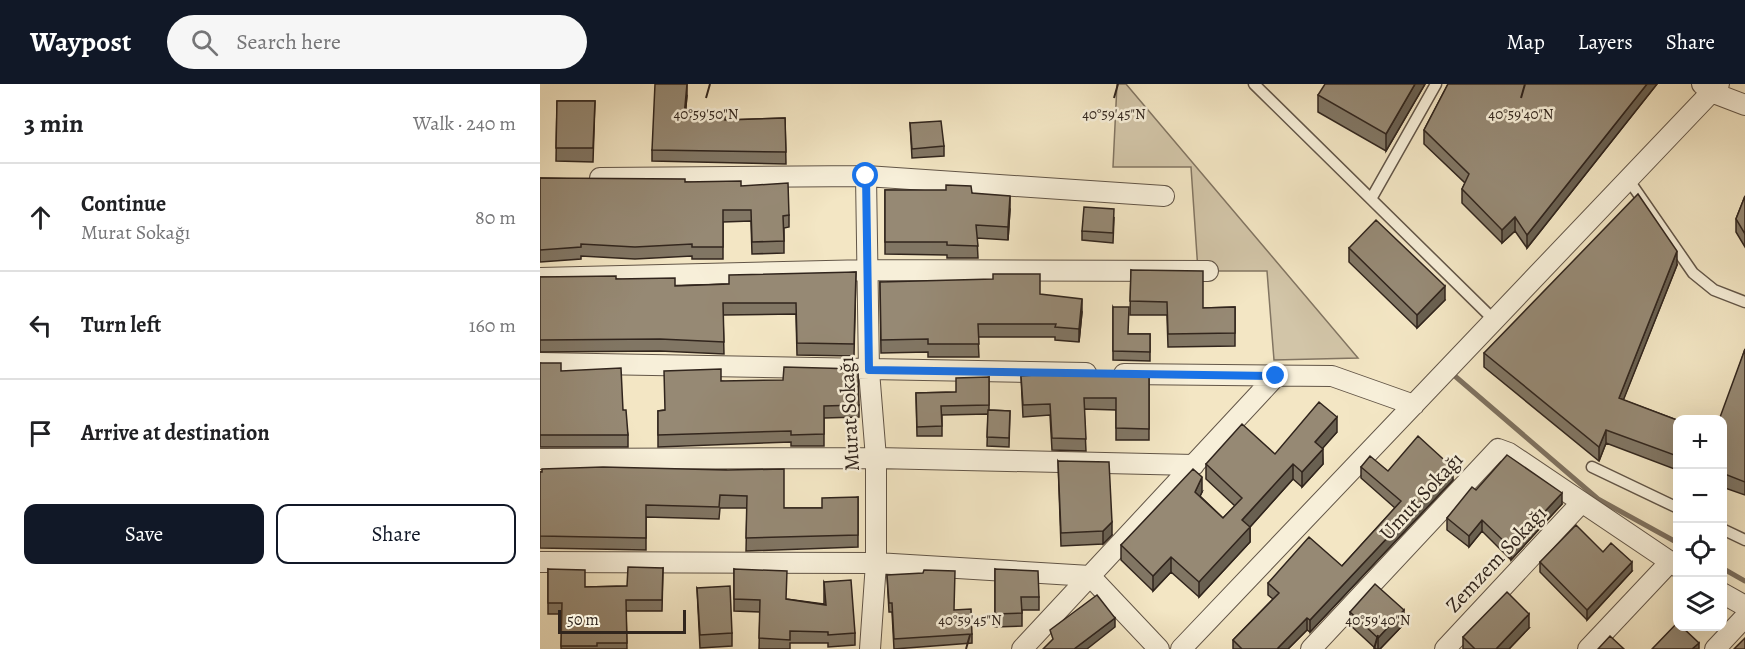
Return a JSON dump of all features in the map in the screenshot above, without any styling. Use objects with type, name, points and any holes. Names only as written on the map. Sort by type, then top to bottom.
[{"type":"street","points":[[1181,649],[1628,179],[1711,87],[1745,105]]},
{"type":"street","points":[[586,178],[866,176],[1164,196]]},
{"type":"street","name":"Murat Sokağı","points":[[866,176],[869,370],[876,458],[876,563],[870,649]]},
{"type":"street","points":[[540,278],[869,270],[1208,271]]},
{"type":"street","points":[[540,363],[1332,376],[1414,405]]},
{"type":"street","points":[[1022,649],[1276,376]]},
{"type":"street","name":"Umut Sokağı","points":[[1311,649],[1498,448],[1582,502]]},
{"type":"street","points":[[540,459],[876,458],[1194,465]]},
{"type":"street","points":[[1582,502],[1673,563]]},
{"type":"street","name":"Zemzem Sokağı","points":[[1445,649],[1582,502]]},
{"type":"street","points":[[540,562],[876,563],[1090,576],[1159,649]]},
{"type":"street","points":[[1588,649],[1673,565]]},
{"type":"street","points":[[1727,596],[1745,606]]},
{"type":"street","points":[[1715,649],[1745,617]]},
{"type":"lane","points":[[1254,84],[1494,320]]},
{"type":"lane","points":[[1371,199],[1436,84]]},
{"type":"lane","points":[[1628,179],[1693,273],[1714,290],[1745,302]]},
{"type":"lane","points":[[1593,466],[1673,506]]},
{"type":"lane","points":[[1727,531],[1745,540]]},
{"type":"shaded area","points":[[1117,84],[1126,84],[1358,358],[1274,360],[1267,271],[1198,271],[1191,167],[1113,167]]},
{"type":"building","points":[[655,84],[687,84],[684,117],[725,117],[725,120],[785,118],[786,152],[652,150]]},
{"type":"building","points":[[1325,84],[1415,84],[1386,134],[1318,95]]},
{"type":"building","points":[[1448,84],[1647,84],[1527,235],[1515,217],[1502,230],[1462,189],[1469,174],[1424,130]]},
{"type":"building","points":[[557,101],[595,101],[593,148],[556,148]]},
{"type":"building","points":[[941,121],[944,146],[912,149],[910,123]]},
{"type":"building","points":[[540,178],[685,179],[685,182],[741,181],[741,186],[788,183],[789,215],[783,216],[784,241],[752,242],[751,210],[723,210],[723,247],[692,247],[692,244],[635,247],[581,244],[581,247],[540,250]]},
{"type":"building","points":[[946,185],[971,186],[972,193],[1010,196],[1008,227],[976,225],[978,246],[947,245],[947,242],[885,242],[885,190],[946,190]]},
{"type":"building","points":[[1638,194],[1677,251],[1619,398],[1673,418],[1673,455],[1606,430],[1599,447],[1484,353]]},
{"type":"building","points":[[1745,196],[1745,234],[1736,219]]},
{"type":"building","points":[[1084,207],[1114,209],[1113,233],[1082,231]]},
{"type":"building","points":[[1376,220],[1445,286],[1417,315],[1349,248]]},
{"type":"building","points":[[1131,270],[1203,271],[1203,308],[1235,307],[1235,333],[1168,334],[1167,302],[1130,301]]},
{"type":"building","points":[[856,272],[854,344],[797,343],[796,303],[723,303],[724,342],[660,339],[540,340],[540,277],[675,278],[675,286],[729,284],[729,275]]},
{"type":"building","points":[[993,274],[1040,274],[1040,294],[1082,299],[1079,329],[1055,327],[1056,324],[978,324],[979,344],[928,344],[928,339],[881,340],[880,282],[993,279]]},
{"type":"building","points":[[1113,307],[1129,307],[1128,334],[1150,334],[1150,352],[1113,351]]},
{"type":"building","points":[[1745,349],[1745,482],[1727,475],[1727,415],[1721,415]]},
{"type":"building","points":[[540,363],[561,363],[561,371],[621,368],[623,410],[626,410],[628,435],[540,435]]},
{"type":"building","points":[[784,367],[858,369],[859,405],[824,406],[824,434],[791,435],[791,431],[658,435],[658,411],[665,410],[664,371],[721,369],[721,381],[783,380]]},
{"type":"building","points":[[1077,372],[1149,373],[1149,429],[1116,428],[1116,398],[1084,398],[1086,439],[1052,438],[1050,404],[1023,405],[1021,376]]},
{"type":"building","points":[[989,377],[989,405],[941,406],[942,426],[917,427],[916,393],[956,392],[956,378]]},
{"type":"building","points":[[1319,402],[1337,417],[1315,442],[1323,449],[1302,472],[1293,464],[1242,520],[1250,527],[1199,582],[1171,557],[1153,576],[1121,545],[1193,469],[1202,477],[1195,492],[1223,518],[1242,498],[1206,464],[1242,424],[1275,454]]},
{"type":"building","points":[[988,410],[1010,411],[1009,438],[987,437]]},
{"type":"building","points":[[1418,436],[1453,468],[1310,620],[1307,618],[1277,649],[1242,649],[1233,640],[1279,593],[1268,583],[1309,537],[1342,566],[1401,501],[1361,467],[1370,456],[1388,471]]},
{"type":"building","points":[[1507,455],[1562,493],[1511,548],[1482,520],[1469,536],[1447,518],[1472,487],[1476,490]]},
{"type":"building","points":[[1058,461],[1109,462],[1112,522],[1103,531],[1061,533]]},
{"type":"building","points":[[603,467],[784,469],[784,508],[822,508],[822,498],[858,497],[858,535],[746,538],[747,496],[720,495],[719,507],[646,505],[646,538],[540,536],[540,472],[542,469]]},
{"type":"building","points":[[1576,525],[1603,552],[1611,543],[1632,562],[1587,610],[1540,562]]},
{"type":"building","points":[[628,567],[663,568],[662,600],[626,600],[627,643],[561,646],[562,603],[548,603],[548,569],[585,570],[585,587],[627,586]]},
{"type":"building","points":[[734,569],[787,571],[786,599],[826,605],[824,582],[851,580],[855,633],[828,635],[828,632],[790,631],[790,640],[759,638],[760,600],[734,599]]},
{"type":"building","points":[[995,569],[1038,571],[1039,597],[1021,597],[1022,613],[995,614]]},
{"type":"building","points":[[924,570],[955,571],[954,610],[971,609],[972,634],[894,639],[892,603],[889,603],[887,575],[923,573]]},
{"type":"building","points":[[1375,584],[1404,610],[1378,638],[1350,612]]},
{"type":"building","points":[[730,586],[732,633],[700,635],[697,588]]},
{"type":"building","points":[[1507,592],[1529,614],[1496,649],[1475,649],[1463,637]]},
{"type":"building","points":[[1097,595],[1115,618],[1074,649],[1043,649],[1053,639],[1050,630]]},
{"type":"building","points":[[1673,627],[1673,631],[1686,631],[1699,643],[1692,649],[1652,649]]},
{"type":"building","points":[[1610,636],[1624,649],[1598,649]]},
{"type":"building","points":[[1745,638],[1745,649],[1734,649]]},
{"type":"waterway","points":[[1456,377],[1598,499],[1673,540]]},
{"type":"waterway","points":[[1727,571],[1745,581]]},
{"type":"route","points":[[866,176],[869,370],[1276,376]]}]
